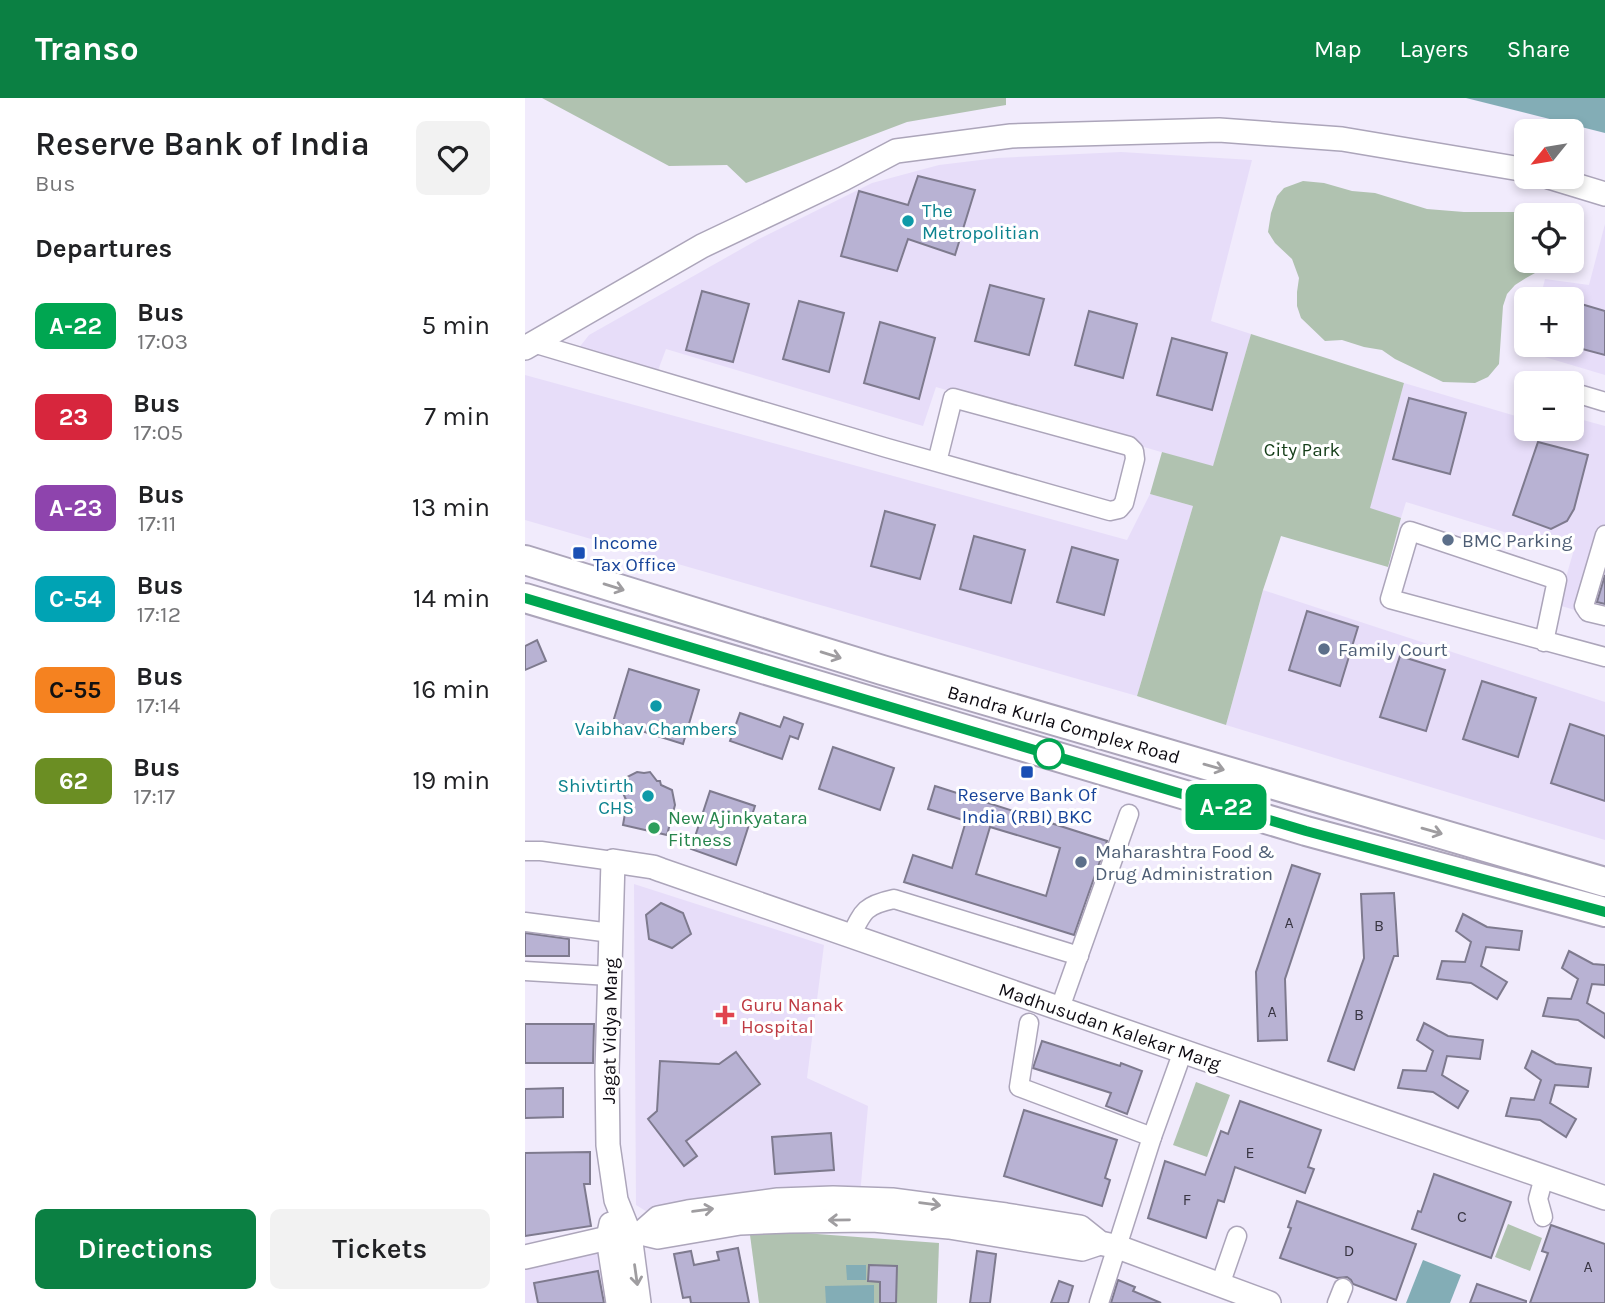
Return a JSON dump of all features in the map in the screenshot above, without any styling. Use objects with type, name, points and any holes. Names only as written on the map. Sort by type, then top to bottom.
[{"type":"main road","name":"Bandra Kurla Complex Road","points":[[525,560],[882,670],[1605,882]]},
{"type":"main road","name":"Bandra Kurla Complex Road","points":[[525,598],[1306,831],[1605,912]]},
{"type":"street","points":[[529,345],[695,250],[896,151],[1011,136],[1219,130],[1342,139],[1514,168]]},
{"type":"street","points":[[1584,188],[1605,194]]},
{"type":"street","points":[[529,345],[937,462],[1110,511],[1119,509],[1124,503],[1135,459],[1134,451],[1129,446],[953,398],[937,462]]},
{"type":"street","points":[[1584,396],[1605,402]]},
{"type":"street","points":[[1544,642],[1557,580],[1410,531],[1390,599],[1544,642],[1605,657]]},
{"type":"street","points":[[1605,535],[1584,606],[1588,612],[1605,616]]},
{"type":"street","points":[[1060,1008],[1129,814]]},
{"type":"street","points":[[533,851],[613,861]]},
{"type":"street","name":"Jagat Vidya Marg","points":[[613,861],[607,1072],[608,1145],[616,1200],[626,1235]]},
{"type":"street","name":"Madhusudan Kalekar Marg","points":[[613,861],[653,867],[1605,1198]]},
{"type":"street","points":[[851,936],[861,915],[875,903],[894,899],[1079,956]]},
{"type":"street","points":[[525,922],[611,933]]},
{"type":"street","points":[[525,971],[610,976]]},
{"type":"street","points":[[1029,1023],[1019,1087],[1152,1138]]},
{"type":"street","points":[[1099,1303],[1109,1245],[1184,1051]]},
{"type":"street","points":[[1543,1217],[1538,1199],[1544,1177]]},
{"type":"street","points":[[525,1256],[626,1235],[658,1237],[740,1223],[772,1211],[949,1227],[1006,1226],[1082,1249],[1109,1245],[1269,1303]]},
{"type":"street","points":[[618,1303],[626,1235]]},
{"type":"street","points":[[626,1235],[639,1303]]},
{"type":"street","points":[[1220,1285],[1237,1236]]},
{"type":"shaded area","points":[[1121,152],[1252,160],[1211,321],[1251,334],[1213,467],[936,387],[923,426],[666,349],[657,373],[578,349],[589,335],[759,239],[872,183],[939,165],[997,158]]},
{"type":"shaded area","points":[[1605,224],[1605,375],[1545,357],[1584,357],[1584,287],[1543,287],[1545,279],[1589,285]]},
{"type":"shaded area","points":[[525,375],[1127,540],[1150,494],[1193,506],[1137,696],[525,520]]},
{"type":"shaded area","points":[[1404,383],[1514,416],[1514,441],[1584,441],[1584,420],[1605,426],[1605,619],[1558,605],[1573,553],[1406,502],[1401,518],[1369,509]]},
{"type":"shaded area","points":[[1263,590],[1605,702],[1605,840],[1226,725]]},
{"type":"shaded area","name":"Guru Nanak Hospital","points":[[634,884],[824,945],[807,1078],[868,1106],[859,1206],[654,1216],[636,1205]]},
{"type":"shaded area","points":[[601,1248],[615,1303],[525,1303],[525,1267]]},
{"type":"green space","points":[[542,98],[1006,98],[1006,105],[907,122],[746,183],[727,165],[669,166]]},
{"type":"green space","points":[[1303,181],[1324,183],[1352,191],[1375,193],[1427,209],[1514,212],[1514,273],[1535,273],[1515,285],[1507,294],[1503,306],[1499,364],[1488,377],[1475,383],[1443,382],[1382,350],[1342,340],[1325,341],[1301,318],[1297,306],[1299,278],[1292,259],[1268,232],[1277,196],[1284,188]]},
{"type":"green space","name":"City Park","points":[[1251,334],[1404,383],[1370,508],[1401,518],[1388,567],[1281,536],[1263,590],[1226,725],[1137,696],[1193,506],[1150,494],[1162,452],[1213,466]]},
{"type":"green space","points":[[1196,1082],[1230,1095],[1207,1157],[1173,1145]]},
{"type":"green space","points":[[1508,1224],[1542,1238],[1530,1271],[1495,1257]]},
{"type":"green space","points":[[790,1232],[939,1243],[937,1303],[759,1303],[750,1235]]},
{"type":"water","points":[[1466,98],[1605,98],[1605,133],[1584,128],[1584,119],[1549,119]]},
{"type":"water","points":[[1423,1260],[1461,1275],[1450,1303],[1406,1303]]},
{"type":"water","points":[[846,1265],[866,1265],[866,1280],[847,1280]]},
{"type":"water","points":[[874,1285],[874,1303],[826,1303],[825,1286]]},
{"type":"building","name":"The Metropolitian","points":[[918,176],[975,190],[955,255],[908,239],[897,271],[841,256],[859,191],[908,205]]},
{"type":"building","points":[[990,285],[1044,299],[1029,355],[975,341]]},
{"type":"building","points":[[702,291],[749,304],[733,362],[686,350]]},
{"type":"building","points":[[799,301],[844,313],[829,372],[783,359]]},
{"type":"building","points":[[1584,305],[1605,311],[1605,355],[1584,349]]},
{"type":"building","points":[[1089,311],[1137,324],[1123,378],[1075,365]]},
{"type":"building","points":[[880,322],[935,338],[919,399],[864,383]]},
{"type":"building","points":[[1172,338],[1227,353],[1212,410],[1157,395]]},
{"type":"building","points":[[1409,398],[1466,413],[1450,474],[1393,459]]},
{"type":"building","points":[[1538,442],[1588,455],[1574,509],[1567,521],[1551,529],[1513,515]]},
{"type":"building","points":[[885,511],[935,525],[920,579],[871,566]]},
{"type":"building","points":[[974,536],[1025,550],[1011,603],[960,589]]},
{"type":"building","points":[[1072,547],[1118,560],[1104,615],[1057,602]]},
{"type":"building","points":[[1605,575],[1605,604],[1597,602]]},
{"type":"building","name":"Family Court","points":[[1307,611],[1358,627],[1340,686],[1289,670]]},
{"type":"building","points":[[537,640],[546,661],[525,670],[525,646]]},
{"type":"building","points":[[1400,656],[1445,670],[1426,731],[1380,717]]},
{"type":"building","name":"Vaibhav Chambers","points":[[629,669],[699,690],[683,744],[613,722]]},
{"type":"building","points":[[1482,681],[1536,698],[1518,757],[1463,739]]},
{"type":"building","points":[[740,713],[780,727],[784,717],[803,724],[798,739],[790,736],[782,759],[730,741]]},
{"type":"building","points":[[1570,724],[1605,736],[1605,801],[1551,783]]},
{"type":"building","points":[[833,747],[894,768],[880,810],[819,789]]},
{"type":"building","name":"Shivtirth CHS","points":[[637,772],[650,772],[661,785],[672,790],[675,805],[667,835],[623,825],[627,802],[623,787],[628,783],[627,777]]},
{"type":"building","name":"Maharashtra Food & Drug Administration","points":[[935,786],[1107,841],[1074,935],[904,882],[913,855],[952,868],[966,821],[928,809]],"holes":[[[990,827],[1060,848],[1046,896],[976,874]]]},
{"type":"building","points":[[710,791],[755,806],[736,865],[691,849]]},
{"type":"building","points":[[1292,865],[1320,874],[1285,979],[1287,1040],[1258,1041],[1256,972]]},
{"type":"building","points":[[1394,893],[1398,956],[1394,956],[1354,1070],[1328,1061],[1364,958],[1361,894]]},
{"type":"building","points":[[661,903],[683,913],[691,934],[672,948],[649,939],[646,915]]},
{"type":"building","points":[[1463,914],[1487,927],[1522,931],[1519,950],[1486,947],[1481,966],[1507,982],[1497,999],[1471,983],[1437,979],[1442,961],[1465,962],[1471,942],[1456,931]]},
{"type":"building","points":[[525,933],[569,939],[569,956],[525,956]]},
{"type":"building","points":[[1569,951],[1593,964],[1605,965],[1605,985],[1592,984],[1587,1003],[1605,1014],[1605,1038],[1578,1020],[1543,1016],[1548,998],[1571,999],[1578,979],[1562,968]]},
{"type":"building","points":[[1424,1023],[1448,1036],[1483,1040],[1480,1059],[1447,1056],[1442,1075],[1468,1091],[1458,1108],[1433,1092],[1398,1088],[1403,1070],[1426,1071],[1433,1051],[1417,1040]]},
{"type":"building","points":[[525,1024],[594,1024],[593,1063],[525,1063]]},
{"type":"building","points":[[1042,1041],[1142,1071],[1127,1114],[1106,1106],[1111,1093],[1033,1068]]},
{"type":"building","points":[[1532,1051],[1556,1064],[1591,1068],[1588,1087],[1555,1085],[1550,1103],[1576,1119],[1566,1137],[1540,1120],[1506,1116],[1511,1098],[1534,1100],[1541,1080],[1525,1068]]},
{"type":"building","points":[[736,1052],[760,1084],[686,1141],[697,1156],[684,1166],[648,1119],[657,1111],[660,1061],[719,1064]]},
{"type":"building","points":[[563,1088],[563,1117],[525,1118],[525,1089]]},
{"type":"building","points":[[1240,1101],[1321,1130],[1308,1167],[1314,1169],[1305,1193],[1235,1167],[1224,1202],[1218,1200],[1206,1238],[1148,1218],[1165,1161],[1205,1175],[1221,1131],[1228,1134]]},
{"type":"building","points":[[1024,1110],[1117,1140],[1105,1178],[1110,1180],[1102,1206],[1004,1176]]},
{"type":"building","points":[[831,1133],[834,1170],[775,1174],[772,1137]]},
{"type":"building","points":[[590,1152],[590,1184],[584,1184],[591,1226],[525,1236],[525,1153]]},
{"type":"building","points":[[1434,1174],[1511,1202],[1491,1258],[1412,1229]]},
{"type":"building","points":[[1297,1201],[1416,1244],[1396,1300],[1353,1284],[1347,1277],[1337,1278],[1280,1258]]},
{"type":"building","points":[[1551,1225],[1605,1244],[1605,1303],[1530,1303],[1548,1253],[1542,1251]]},
{"type":"building","points":[[738,1248],[749,1303],[691,1303],[690,1297],[683,1298],[674,1254],[691,1251],[694,1265],[719,1260],[717,1252]]},
{"type":"building","points":[[977,1251],[996,1254],[990,1303],[970,1303]]},
{"type":"building","points":[[869,1265],[897,1266],[896,1303],[880,1303],[880,1282],[868,1281]]},
{"type":"building","points":[[598,1271],[604,1303],[538,1303],[534,1283]]},
{"type":"building","points":[[1118,1280],[1135,1287],[1133,1291],[1161,1303],[1111,1303]]},
{"type":"building","points":[[1059,1281],[1073,1286],[1068,1303],[1051,1303]]},
{"type":"building","points":[[1477,1284],[1526,1301],[1526,1303],[1470,1303]]},
{"type":"bus line","name":"A-22","points":[[525,598],[1306,831],[1605,912]]},
{"type":"place","name":"The Metropolitian","points":[[908,221]]},
{"type":"place","name":"BMC Parking","points":[[1448,540]]},
{"type":"place","name":"Income Tax Office","points":[[579,553]]},
{"type":"place","name":"Family Court","points":[[1324,649]]},
{"type":"place","name":"Vaibhav Chambers","points":[[656,706]]},
{"type":"place","name":"Reserve Bank Of India (RBI) BKC","points":[[1027,772]]},
{"type":"place","name":"Shivtirth CHS","points":[[648,796]]},
{"type":"place","name":"New Ajinkyatara Fitness","points":[[654,828]]},
{"type":"place","name":"Maharashtra Food & Drug Administration","points":[[1081,862]]},
{"type":"place","name":"Guru Nanak Hospital","points":[[725,1015]]}]
